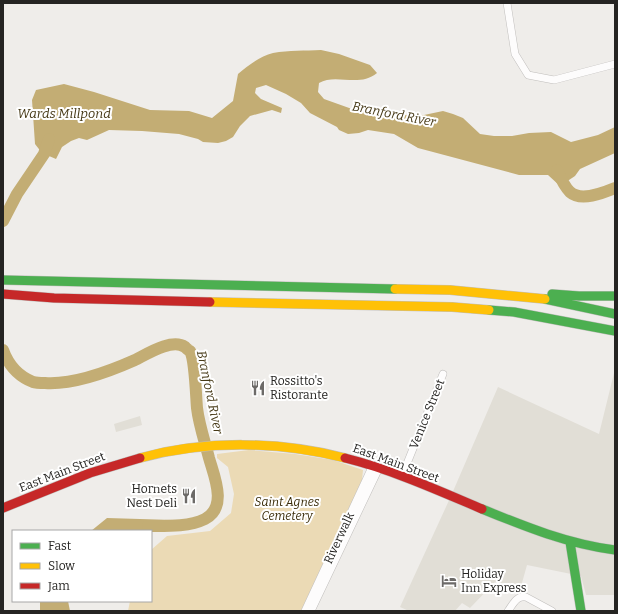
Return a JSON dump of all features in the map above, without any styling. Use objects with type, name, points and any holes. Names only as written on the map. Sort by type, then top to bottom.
[{"type":"main road","points":[[3,280],[450,290],[511,290],[579,296],[615,296]]},
{"type":"main road","points":[[450,290],[551,300],[615,314]]},
{"type":"main road","points":[[3,294],[54,298],[452,307],[514,312],[615,331]]},
{"type":"main road","name":"East Main Street","points":[[3,508],[116,464],[195,447],[222,445],[266,445],[296,448],[376,466],[506,519],[570,542],[615,550]]},
{"type":"main road","points":[[570,542],[581,611]]},
{"type":"street","points":[[507,3],[515,54],[528,75],[554,80],[615,64]]},
{"type":"street","name":"Venice Street","points":[[402,476],[443,374]]},
{"type":"street","name":"Riverwalk","points":[[305,611],[376,466]]},
{"type":"street","name":"Riverwalk","points":[[311,611],[376,466]]},
{"type":"street","points":[[508,611],[518,598],[522,596],[552,611]]},
{"type":"shaded area","points":[[615,369],[615,595],[586,595],[581,576],[527,565],[520,590],[495,582],[470,608],[462,603],[455,611],[409,611],[400,607],[451,496],[498,387],[599,434]]},
{"type":"shaded area","points":[[140,416],[142,425],[116,432],[114,424]]},
{"type":"green space","name":"Saint Agnes Cemetery","points":[[249,450],[295,454],[333,460],[363,470],[362,480],[301,611],[128,611],[130,602],[152,602],[152,549],[167,536],[210,531],[231,513],[234,494],[228,467],[217,458],[217,454]]},
{"type":"water","name":"Wards Millpond","points":[[321,50],[339,54],[370,65],[377,73],[363,79],[333,79],[319,83],[318,92],[324,99],[352,109],[391,115],[424,115],[443,111],[463,118],[480,134],[512,136],[529,133],[551,132],[571,142],[598,135],[615,127],[615,153],[580,169],[575,176],[560,186],[548,175],[519,175],[418,148],[394,134],[368,130],[348,134],[310,113],[301,103],[286,94],[266,85],[256,88],[255,93],[261,99],[282,108],[281,113],[272,110],[250,116],[240,126],[233,137],[226,141],[218,143],[203,142],[198,139],[179,134],[109,130],[87,140],[79,138],[71,141],[62,147],[56,159],[42,153],[35,144],[32,100],[36,90],[64,84],[150,110],[189,111],[212,118],[233,101],[238,74],[263,56],[291,51]]},
{"type":"water","points":[[107,518],[173,520],[161,529],[152,531],[92,530]]},
{"type":"water","points":[[40,602],[68,602],[70,611],[40,611]]},
{"type":"waterway","name":"Branford River","points":[[3,221],[17,194],[44,154],[49,139]]},
{"type":"waterway","name":"Branford River","points":[[557,170],[566,187],[575,195],[592,196],[615,188]]},
{"type":"waterway","name":"Branford River","points":[[3,350],[11,365],[18,373],[34,382],[40,383],[68,382],[91,377],[125,365],[153,351],[173,344],[185,347],[190,351],[194,370],[199,421],[216,482],[218,499],[212,514],[199,522],[177,526],[148,526]]},
{"type":"traffic: fast","points":[[3,280],[395,289]]},
{"type":"traffic: fast","points":[[552,294],[615,296]]},
{"type":"traffic: fast","points":[[545,299],[615,314]]},
{"type":"traffic: fast","points":[[489,310],[514,312],[615,331]]},
{"type":"traffic: fast","points":[[482,509],[564,539],[581,544],[615,550]]},
{"type":"traffic: fast","points":[[570,542],[581,611]]},
{"type":"traffic: slow","points":[[395,289],[450,290],[545,299]]},
{"type":"traffic: slow","points":[[210,302],[452,307],[489,310]]},
{"type":"traffic: slow","points":[[140,458],[191,448],[242,445],[294,448],[345,458]]},
{"type":"traffic: jam","points":[[3,294],[54,298],[210,302]]},
{"type":"traffic: jam","points":[[3,508],[90,473],[140,458]]},
{"type":"traffic: jam","points":[[345,458],[398,474],[482,509]]},
{"type":"place","name":"Rossitto's Ristorante","points":[[258,388]]},
{"type":"place","name":"Hornets Nest Deli","points":[[189,496]]},
{"type":"place","name":"Holiday Inn Express","points":[[449,581]]}]
